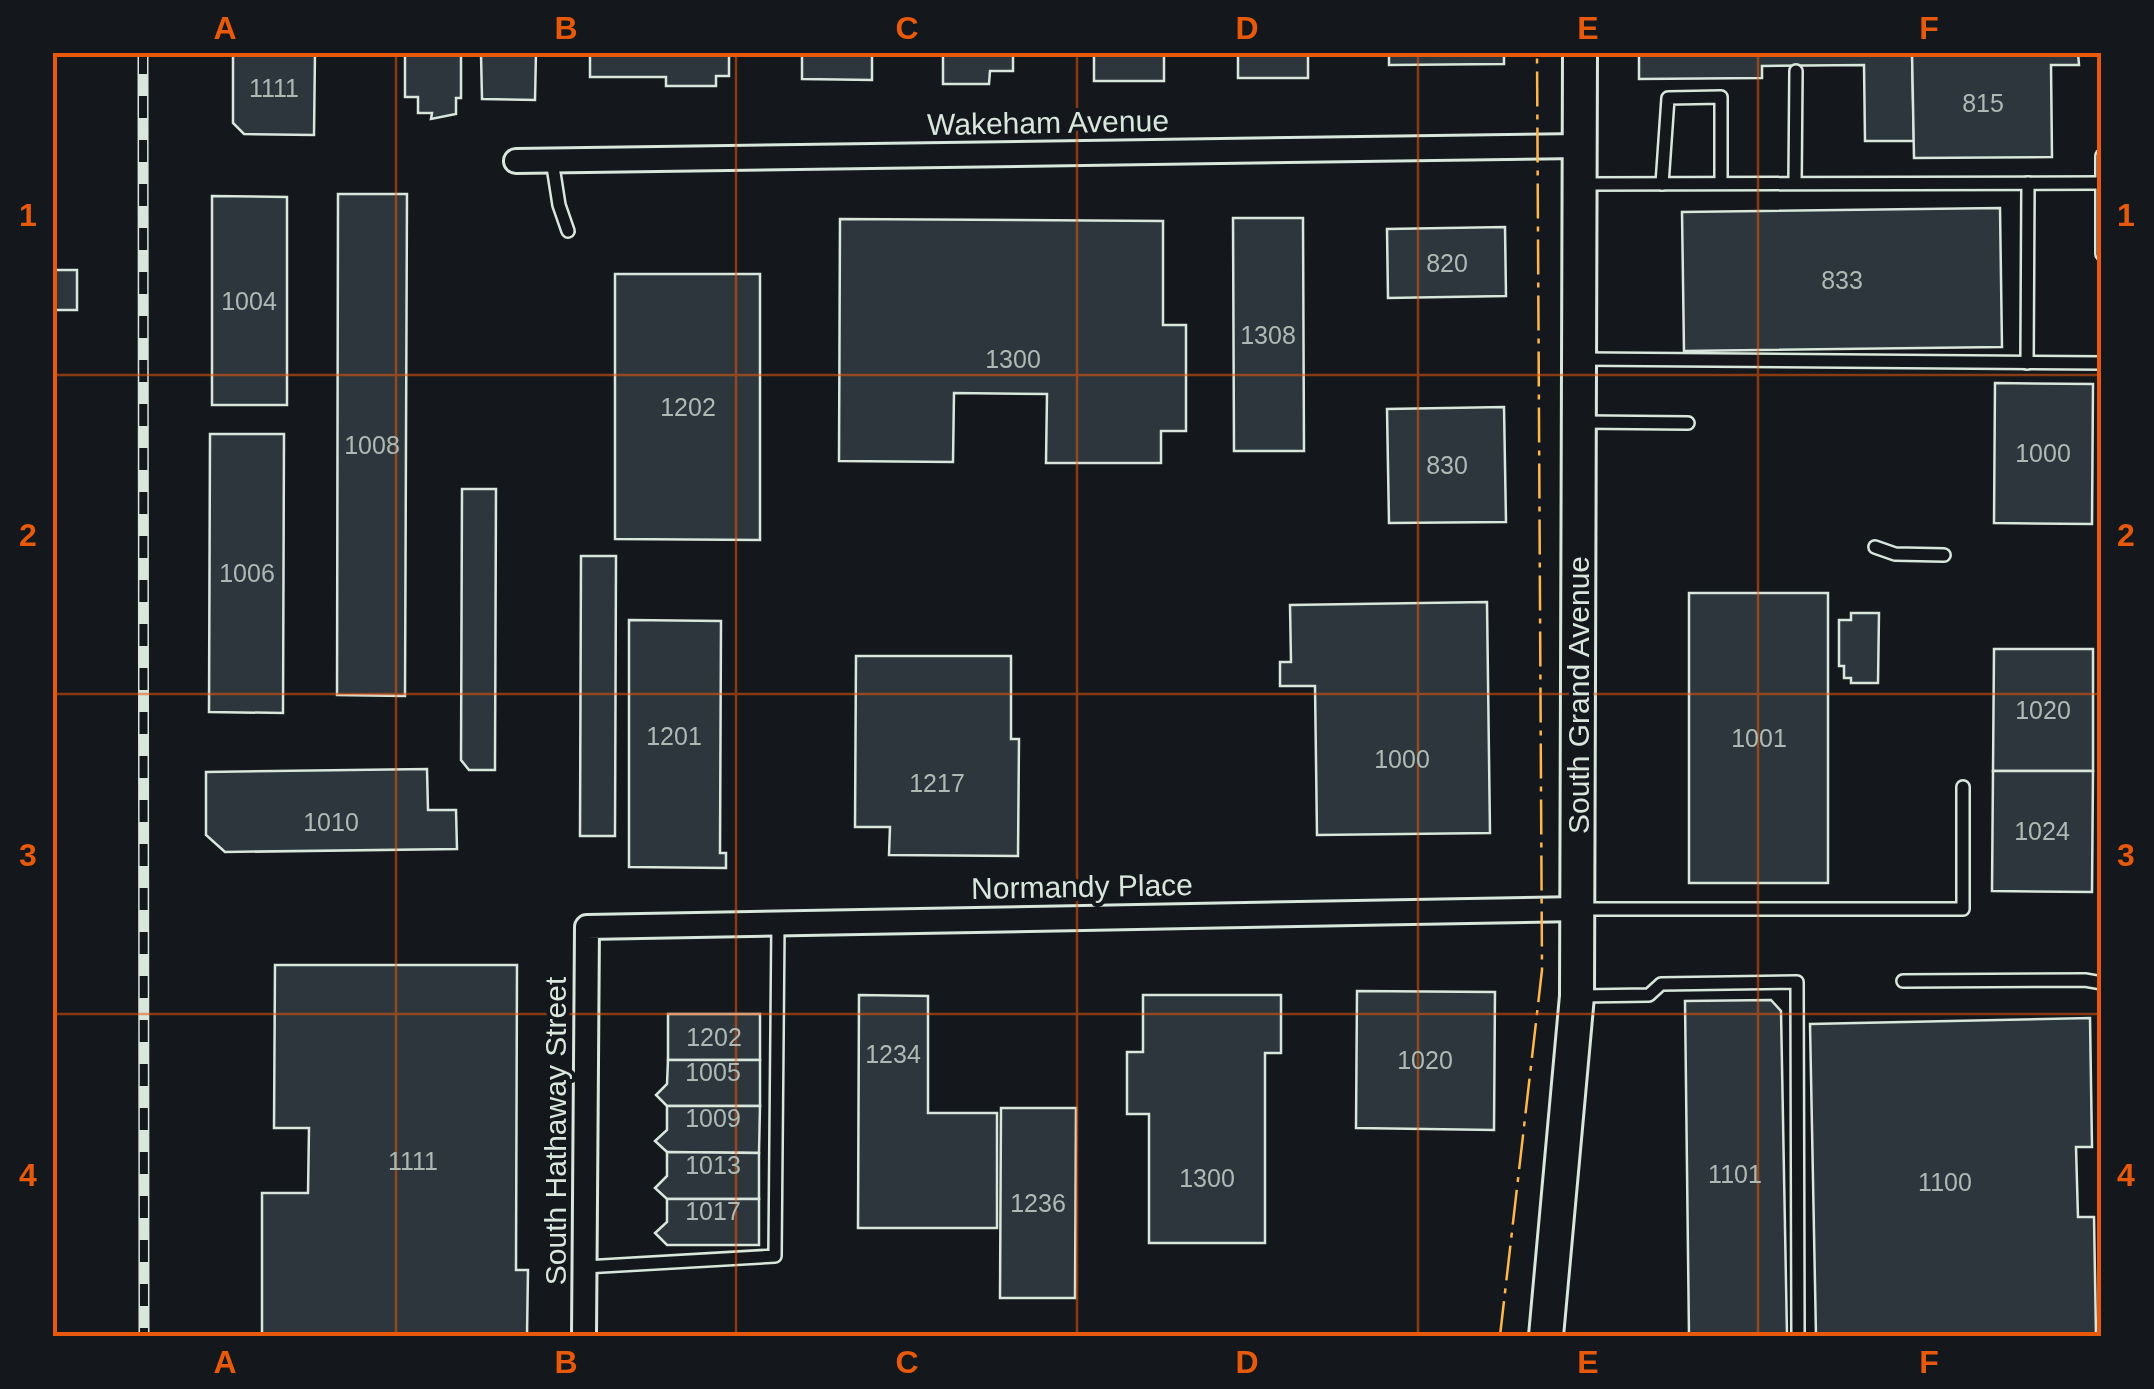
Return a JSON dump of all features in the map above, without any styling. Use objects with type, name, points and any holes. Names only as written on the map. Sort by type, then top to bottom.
[{"type":"main road","name":"South Grand Avenue","points":[[1546,1336],[1578,996],[1580,52]]},
{"type":"street","name":"Wakeham Avenue","points":[[516,161],[1580,146]]},
{"type":"street","name":"Normandy Place","points":[[587,927],[1578,910]]},
{"type":"street","name":"South Hathaway Street","points":[[584,1336],[587,927]]},
{"type":"lane","points":[[1795,184],[1796,71]]},
{"type":"lane","points":[[1662,184],[1668,98],[1721,98],[1721,184]]},
{"type":"lane","points":[[2102,156],[2102,254]]},
{"type":"lane","points":[[552,160],[568,231]]},
{"type":"lane","points":[[1580,184],[2101,184]]},
{"type":"lane","points":[[2028,184],[2028,363]]},
{"type":"lane","points":[[1580,359],[2102,363]]},
{"type":"lane","points":[[1580,422],[1688,423]]},
{"type":"lane","points":[[1875,547],[1894,554],[1944,555]]},
{"type":"lane","points":[[1578,910],[1963,910],[1963,787]]},
{"type":"lane","points":[[585,1268],[776,1256],[778,923]]},
{"type":"lane","points":[[1904,981],[2084,980],[2102,984]]},
{"type":"lane","points":[[1578,996],[1648,996],[1661,984],[1797,982],[1798,1336]]},
{"type":"building","points":[[233,52],[315,52],[314,135],[244,134],[233,123]]},
{"type":"building","points":[[405,52],[461,52],[461,98],[456,98],[456,114],[431,119],[432,113],[418,113],[418,97],[405,97]]},
{"type":"building","points":[[536,52],[535,100],[482,99],[481,54],[461,53]]},
{"type":"building","points":[[590,52],[729,52],[729,76],[716,76],[716,86],[666,86],[666,77],[590,77]]},
{"type":"building","points":[[802,52],[872,52],[872,80],[802,79]]},
{"type":"building","points":[[943,52],[1013,52],[1013,71],[990,71],[989,84],[943,84]]},
{"type":"building","points":[[1094,52],[1164,52],[1164,81],[1094,81]]},
{"type":"building","points":[[1238,52],[1308,52],[1308,78],[1238,78]]},
{"type":"building","points":[[1389,52],[1504,52],[1504,64],[1389,65]]},
{"type":"building","points":[[1639,52],[1912,52],[1914,141],[1865,141],[1864,65],[1762,66],[1762,78],[1639,79]]},
{"type":"building","points":[[1912,52],[2078,52],[2079,65],[2051,65],[2052,157],[1914,158]]},
{"type":"building","points":[[338,194],[407,194],[405,696],[337,695]]},
{"type":"building","points":[[212,196],[287,197],[287,405],[212,405]]},
{"type":"building","points":[[2000,208],[2002,347],[1684,351],[1682,212]]},
{"type":"building","points":[[1233,218],[1303,218],[1304,451],[1234,451]]},
{"type":"building","points":[[840,219],[1163,221],[1163,325],[1186,325],[1186,431],[1161,431],[1161,463],[1046,463],[1047,394],[954,393],[953,462],[839,461]]},
{"type":"building","points":[[1505,227],[1506,296],[1388,298],[1387,229]]},
{"type":"building","points":[[52,270],[77,270],[77,310],[52,310]]},
{"type":"building","points":[[615,274],[760,274],[760,540],[615,539]]},
{"type":"building","points":[[1995,383],[2093,384],[2092,524],[1994,523]]},
{"type":"building","points":[[1504,407],[1506,522],[1389,523],[1387,409]]},
{"type":"building","points":[[210,434],[284,434],[283,713],[209,712]]},
{"type":"building","points":[[462,489],[496,489],[495,770],[469,770],[461,760]]},
{"type":"building","points":[[581,556],[616,556],[615,836],[580,836]]},
{"type":"building","points":[[1689,593],[1828,593],[1828,883],[1689,883]]},
{"type":"building","points":[[1487,602],[1490,833],[1317,835],[1315,686],[1280,686],[1280,662],[1291,662],[1290,605]]},
{"type":"building","points":[[1851,613],[1879,613],[1878,683],[1851,683],[1851,678],[1844,678],[1844,666],[1839,666],[1839,620],[1851,620]]},
{"type":"building","points":[[629,620],[721,621],[720,853],[726,853],[726,868],[629,867]]},
{"type":"building","points":[[1994,649],[2093,649],[2093,771],[1993,771]]},
{"type":"building","points":[[856,656],[1011,656],[1011,739],[1019,739],[1018,856],[889,855],[890,827],[855,827]]},
{"type":"building","points":[[427,769],[428,810],[456,810],[457,849],[225,852],[206,835],[206,772]]},
{"type":"building","points":[[1993,771],[2093,771],[2092,892],[1992,891]]},
{"type":"building","points":[[275,965],[517,965],[516,1270],[528,1270],[527,1336],[262,1336],[262,1193],[308,1193],[309,1128],[274,1128]]},
{"type":"building","points":[[1357,991],[1495,992],[1494,1130],[1356,1128]]},
{"type":"building","points":[[859,995],[928,996],[928,1113],[997,1113],[997,1228],[858,1228]]},
{"type":"building","points":[[1143,995],[1281,995],[1281,1053],[1265,1053],[1265,1243],[1149,1243],[1149,1114],[1127,1114],[1127,1052],[1143,1052]]},
{"type":"building","points":[[1771,1000],[1781,1011],[1787,1336],[1689,1336],[1685,1001]]},
{"type":"building","points":[[668,1014],[760,1014],[760,1060],[668,1060]]},
{"type":"building","points":[[2090,1018],[2092,1147],[2076,1147],[2078,1217],[2094,1217],[2096,1336],[1816,1336],[1810,1024]]},
{"type":"building","points":[[668,1060],[760,1060],[760,1106],[667,1106],[656,1095],[667,1084]]},
{"type":"building","points":[[667,1106],[760,1106],[759,1153],[667,1152],[655,1141],[667,1130]]},
{"type":"building","points":[[1001,1108],[1076,1108],[1075,1298],[1000,1298]]},
{"type":"building","points":[[667,1152],[759,1153],[759,1199],[667,1199],[655,1188],[667,1176]]},
{"type":"building","points":[[667,1199],[759,1199],[759,1245],[667,1245],[655,1233],[667,1222]]},
{"type":"railway","points":[[143,52],[144,1336]]},
{"type":"power","points":[[1500,1336],[1542,970],[1537,52]]}]
